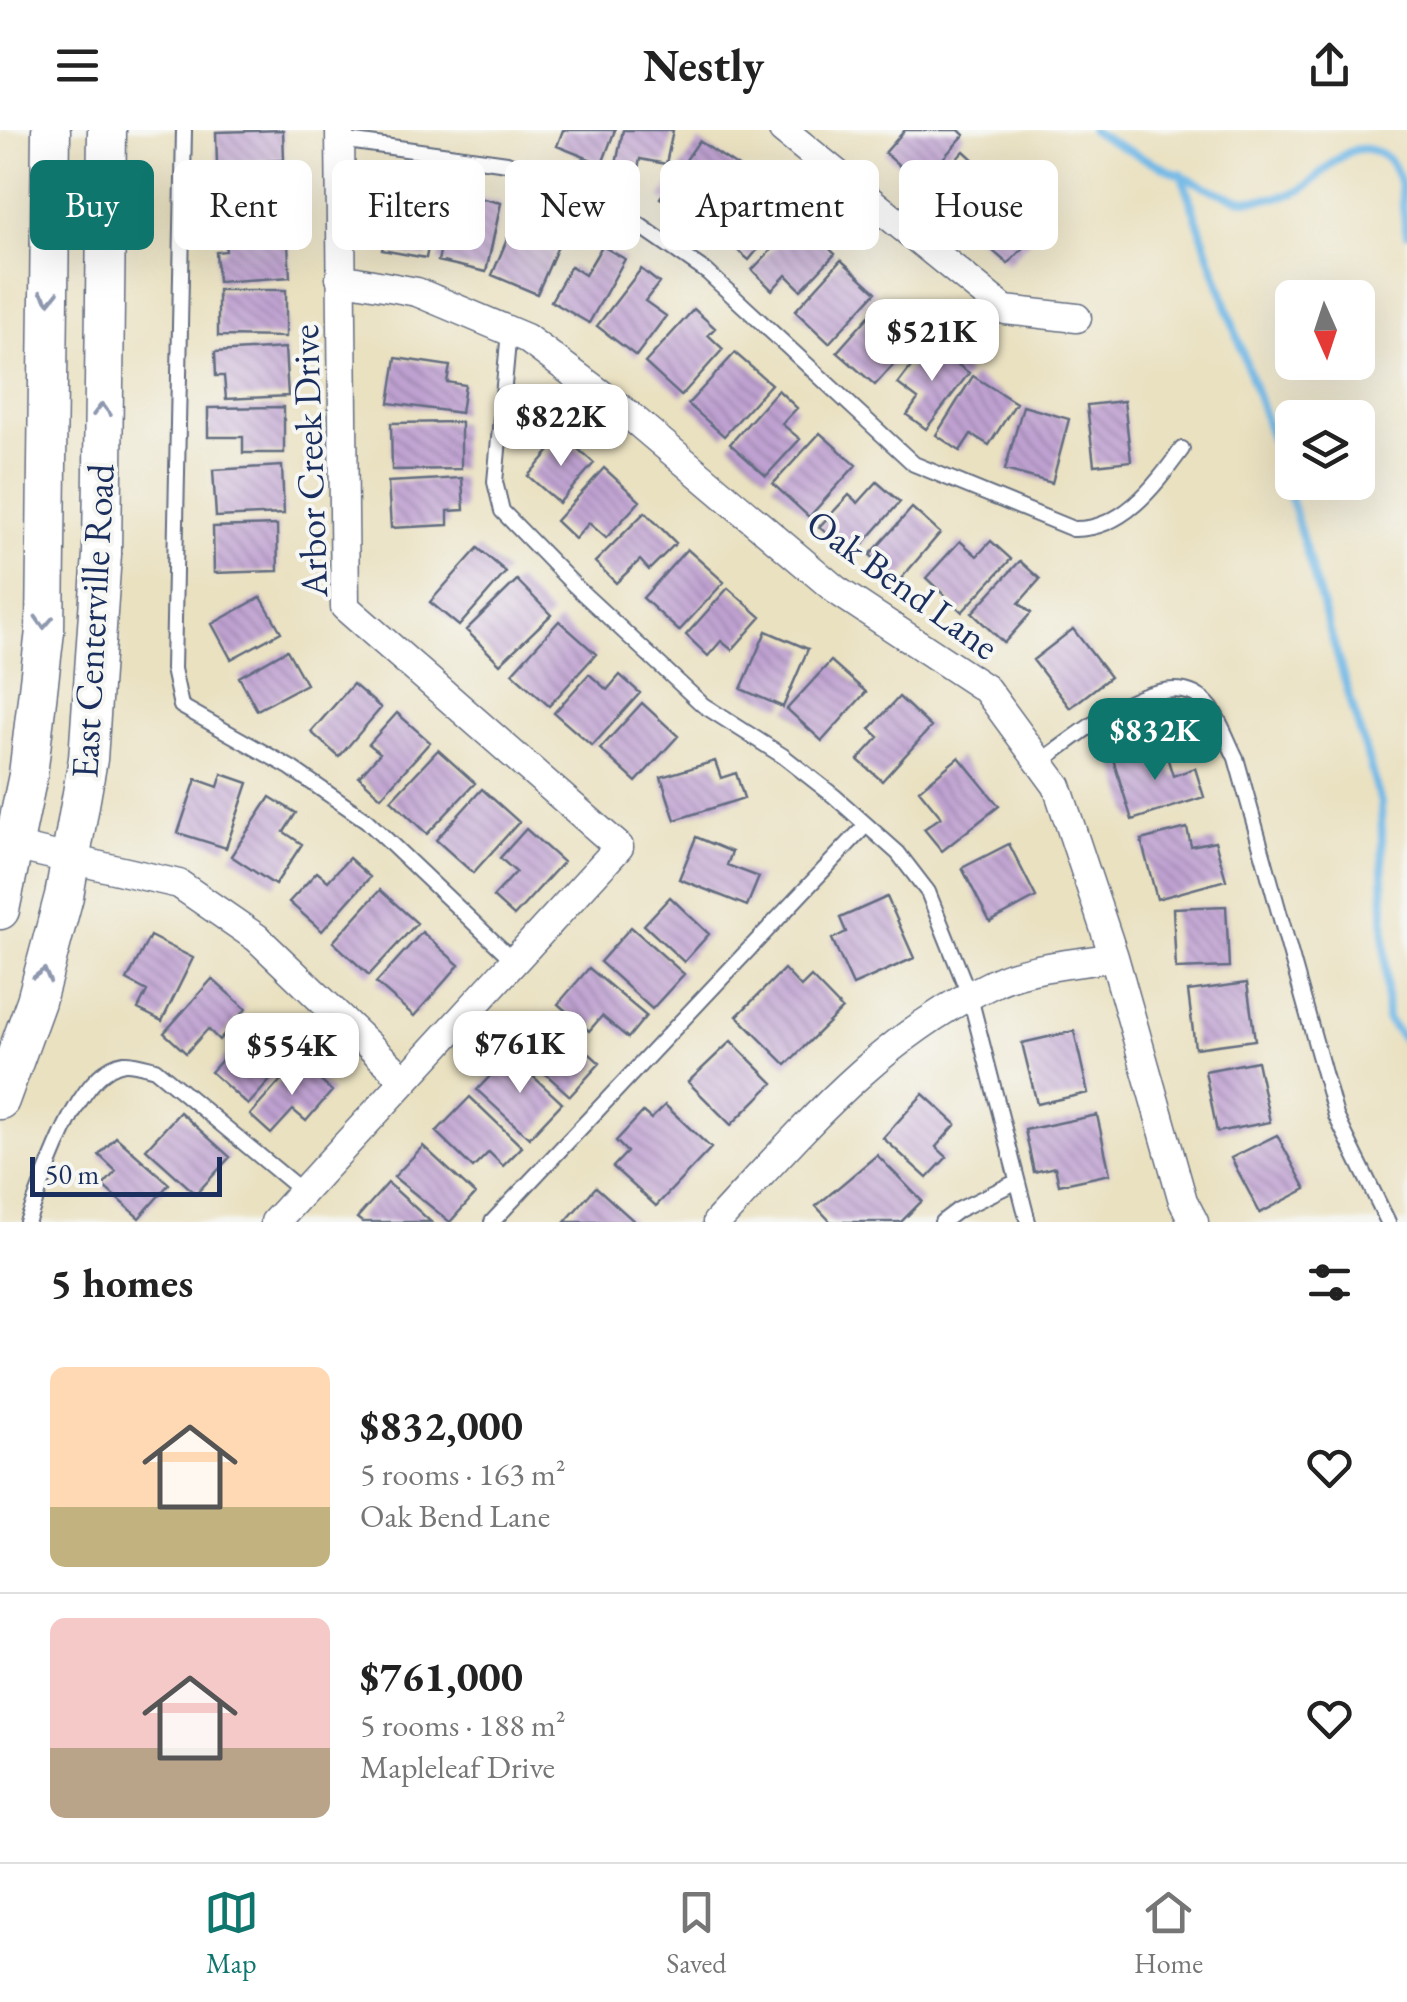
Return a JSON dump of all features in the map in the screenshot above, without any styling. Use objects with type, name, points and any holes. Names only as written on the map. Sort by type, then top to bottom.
[{"type":"main road","name":"East Centerville Road","points":[[0,910],[7,844],[44,630],[52,130]]},
{"type":"main road","name":"East Centerville Road","points":[[0,1100],[36,1001],[71,858],[88,759],[100,625],[107,130]]},
{"type":"street","points":[[784,130],[1005,310],[1077,318]]},
{"type":"street","name":"Arbor Creek Drive","points":[[340,135],[345,606],[620,847],[514,962]]},
{"type":"street","name":"Oak Bend Lane","points":[[340,278],[417,292],[526,338],[629,414],[836,590],[986,689],[1057,786],[1114,957],[1183,1201],[1194,1222]]},
{"type":"street","points":[[7,844],[179,884],[222,910],[405,1080]]},
{"type":"street","points":[[717,1222],[862,1068],[997,981],[1114,957]]},
{"type":"street","points":[[276,1222],[514,962]]},
{"type":"lane","points":[[184,130],[173,669],[180,706],[291,768],[366,820],[514,962]]},
{"type":"lane","points":[[340,135],[507,163],[619,211],[708,272],[914,464],[1073,529],[1100,530],[1118,520],[1182,449]]},
{"type":"lane","points":[[509,331],[495,482],[502,511],[574,585],[703,705],[783,756],[898,853],[928,892],[970,997],[1028,1222]]},
{"type":"lane","points":[[1040,762],[1146,692],[1178,689],[1210,705],[1236,758],[1336,1116],[1388,1222]]},
{"type":"lane","points":[[492,1222],[866,825]]},
{"type":"lane","points":[[27,1222],[79,1101],[96,1077],[124,1063],[155,1069],[303,1192]]},
{"type":"lane","points":[[942,1222],[1016,1182]]},
{"type":"building","points":[[283,130],[284,160],[217,160],[216,132]]},
{"type":"building","points":[[563,130],[615,130],[604,160],[592,160],[557,146]]},
{"type":"building","points":[[623,130],[673,130],[667,160],[617,160]]},
{"type":"building","points":[[905,130],[959,130],[964,135],[942,160],[899,160],[899,165],[885,153]]},
{"type":"building","points":[[699,141],[728,160],[686,160]]},
{"type":"building","points":[[964,151],[974,160],[956,160]]},
{"type":"building","points":[[485,199],[501,203],[486,272],[438,261],[440,250],[485,250]]},
{"type":"building","points":[[505,244],[505,250],[556,250],[537,294],[492,275]]},
{"type":"building","points":[[288,250],[290,277],[218,282],[216,252]]},
{"type":"building","points":[[382,250],[428,250],[426,258]]},
{"type":"building","points":[[600,250],[609,250],[625,259],[589,323],[551,301],[571,266],[585,275]]},
{"type":"building","points":[[737,250],[757,250],[749,260]]},
{"type":"building","points":[[771,250],[831,250],[835,254],[801,290],[786,275],[772,290],[752,270]]},
{"type":"building","points":[[992,250],[1021,250],[1008,264]]},
{"type":"building","points":[[841,260],[876,292],[829,343],[795,311]]},
{"type":"building","points":[[641,269],[659,283],[645,301],[666,316],[636,356],[597,326]]},
{"type":"building","points":[[218,290],[286,290],[286,337],[218,336]]},
{"type":"building","points":[[884,299],[922,333],[875,385],[837,352]]},
{"type":"building","points":[[694,309],[715,328],[708,335],[723,349],[681,396],[645,363]]},
{"type":"building","points":[[929,343],[969,373],[926,429],[907,415],[918,399],[898,384]]},
{"type":"building","points":[[285,348],[288,396],[226,399],[224,376],[216,376],[215,352]]},
{"type":"building","points":[[735,353],[771,384],[724,436],[688,404]]},
{"type":"building","points":[[396,358],[450,366],[447,382],[465,385],[461,413],[389,403]]},
{"type":"building","points":[[973,376],[1016,403],[989,445],[971,434],[960,451],[936,435]]},
{"type":"building","points":[[778,390],[797,408],[782,424],[800,439],[766,476],[730,444]]},
{"type":"building","points":[[1124,401],[1131,461],[1094,465],[1087,405]]},
{"type":"building","points":[[1023,406],[1069,419],[1052,483],[1005,470]]},
{"type":"building","points":[[284,407],[284,453],[243,453],[243,437],[208,437],[208,408]]},
{"type":"building","points":[[461,422],[461,469],[392,470],[391,423]]},
{"type":"building","points":[[820,433],[856,465],[809,517],[773,484]]},
{"type":"building","points":[[563,436],[594,463],[559,503],[528,476]]},
{"type":"building","points":[[282,466],[284,514],[216,517],[213,470]]},
{"type":"building","points":[[604,468],[640,501],[606,538],[589,523],[575,539],[556,521]]},
{"type":"building","points":[[462,478],[464,510],[448,511],[448,525],[391,528],[388,482]]},
{"type":"building","points":[[877,482],[900,502],[852,556],[819,527],[849,495],[858,503]]},
{"type":"building","points":[[912,508],[940,533],[899,581],[870,555]]},
{"type":"building","points":[[645,512],[676,543],[649,570],[640,560],[616,583],[595,562]]},
{"type":"building","points":[[277,525],[278,571],[214,573],[213,527]]},
{"type":"building","points":[[960,541],[977,556],[991,541],[1011,559],[962,612],[926,578]]},
{"type":"building","points":[[478,548],[506,572],[459,626],[430,602]]},
{"type":"building","points":[[687,549],[724,582],[679,631],[643,598]]},
{"type":"building","points":[[1020,561],[1040,579],[1019,603],[1031,613],[1004,643],[972,613]]},
{"type":"building","points":[[517,580],[551,615],[500,664],[466,630]]},
{"type":"building","points":[[728,588],[761,617],[732,650],[721,641],[708,656],[686,635]]},
{"type":"building","points":[[261,597],[281,632],[231,659],[212,624]]},
{"type":"building","points":[[559,621],[596,654],[549,706],[512,673]]},
{"type":"building","points":[[1073,629],[1110,677],[1070,708],[1033,660]]},
{"type":"building","points":[[766,631],[808,649],[783,707],[741,689]]},
{"type":"building","points":[[287,650],[306,684],[257,710],[239,677]]},
{"type":"building","points":[[831,661],[866,692],[822,741],[787,709]]},
{"type":"building","points":[[589,674],[607,690],[620,675],[640,693],[592,746],[554,713]]},
{"type":"building","points":[[353,684],[381,708],[339,757],[311,732]]},
{"type":"building","points":[[899,697],[931,727],[882,781],[858,760],[879,737],[870,729]]},
{"type":"building","points":[[642,703],[678,736],[636,782],[600,749]]},
{"type":"building","points":[[397,713],[430,742],[381,797],[359,777],[380,753],[369,744]]},
{"type":"building","points":[[1163,744],[1173,776],[1195,768],[1204,797],[1132,820],[1113,759]]},
{"type":"building","points":[[438,750],[475,783],[427,834],[391,800]]},
{"type":"building","points":[[959,757],[999,806],[942,851],[924,829],[941,817],[919,790]]},
{"type":"building","points":[[715,761],[721,778],[736,773],[744,798],[675,820],[661,777]]},
{"type":"building","points":[[222,774],[248,783],[226,848],[178,833],[196,779],[218,787]]},
{"type":"building","points":[[482,789],[519,822],[473,873],[436,840]]},
{"type":"building","points":[[270,797],[296,813],[284,832],[302,844],[275,885],[231,856]]},
{"type":"building","points":[[1187,828],[1191,846],[1215,841],[1226,880],[1157,899],[1141,840]]},
{"type":"building","points":[[526,829],[563,862],[514,916],[493,897],[516,872],[500,858]]},
{"type":"building","points":[[696,837],[732,852],[727,865],[759,877],[747,906],[679,879]]},
{"type":"building","points":[[1009,844],[1036,897],[990,922],[962,868]]},
{"type":"building","points":[[349,858],[370,877],[322,931],[289,902],[317,872],[328,881]]},
{"type":"building","points":[[380,890],[417,923],[369,975],[333,942]]},
{"type":"building","points":[[670,897],[709,934],[684,962],[644,925]]},
{"type":"building","points":[[887,897],[914,958],[853,985],[832,939],[846,932],[840,918]]},
{"type":"building","points":[[1226,906],[1229,967],[1176,969],[1173,908]]},
{"type":"building","points":[[631,927],[684,974],[652,1009],[600,962]]},
{"type":"building","points":[[422,932],[459,965],[414,1016],[376,983]]},
{"type":"building","points":[[150,936],[193,958],[162,1021],[138,1009],[147,991],[127,980]]},
{"type":"building","points":[[589,968],[646,1016],[628,1038],[602,1016],[589,1031],[558,1004]]},
{"type":"building","points":[[784,969],[801,987],[811,977],[842,1009],[786,1065],[737,1016]]},
{"type":"building","points":[[212,979],[246,1009],[219,1040],[208,1029],[186,1053],[164,1033]]},
{"type":"building","points":[[1247,983],[1255,1040],[1195,1048],[1188,991]]},
{"type":"building","points":[[546,1015],[600,1063],[570,1096],[517,1048]]},
{"type":"building","points":[[259,1020],[295,1052],[248,1105],[211,1072]]},
{"type":"building","points":[[1074,1031],[1088,1093],[1037,1104],[1022,1043]]},
{"type":"building","points":[[731,1041],[773,1083],[731,1125],[688,1082]]},
{"type":"building","points":[[510,1055],[562,1103],[529,1138],[477,1090]]},
{"type":"building","points":[[298,1061],[332,1091],[306,1121],[293,1110],[271,1134],[250,1115]]},
{"type":"building","points":[[1257,1061],[1270,1122],[1217,1132],[1205,1071]]},
{"type":"building","points":[[923,1094],[956,1124],[936,1147],[947,1157],[927,1178],[883,1138]]},
{"type":"building","points":[[470,1097],[522,1147],[503,1166],[489,1152],[473,1168],[436,1132]]},
{"type":"building","points":[[665,1105],[711,1148],[656,1206],[613,1167],[627,1152],[616,1141],[643,1112],[651,1119]]},
{"type":"building","points":[[180,1112],[230,1157],[196,1194],[146,1149]]},
{"type":"building","points":[[1097,1115],[1110,1174],[1059,1185],[1055,1167],[1034,1172],[1025,1130]]},
{"type":"building","points":[[1277,1135],[1306,1189],[1260,1213],[1231,1158]]},
{"type":"building","points":[[116,1137],[169,1184],[139,1218],[103,1186],[116,1171],[99,1155]]},
{"type":"building","points":[[423,1146],[475,1194],[450,1222],[394,1177]]},
{"type":"building","points":[[877,1155],[922,1201],[901,1222],[831,1222],[816,1206]]},
{"type":"building","points":[[388,1183],[431,1222],[362,1222],[357,1218]]},
{"type":"building","points":[[596,1187],[635,1222],[565,1222]]},
{"type":"waterway","points":[[1092,130],[1188,179],[1244,200],[1299,191],[1347,153],[1371,150],[1384,156],[1396,171],[1407,234]]},
{"type":"waterway","points":[[1181,173],[1278,456],[1381,803],[1387,1019],[1407,1044]]}]
